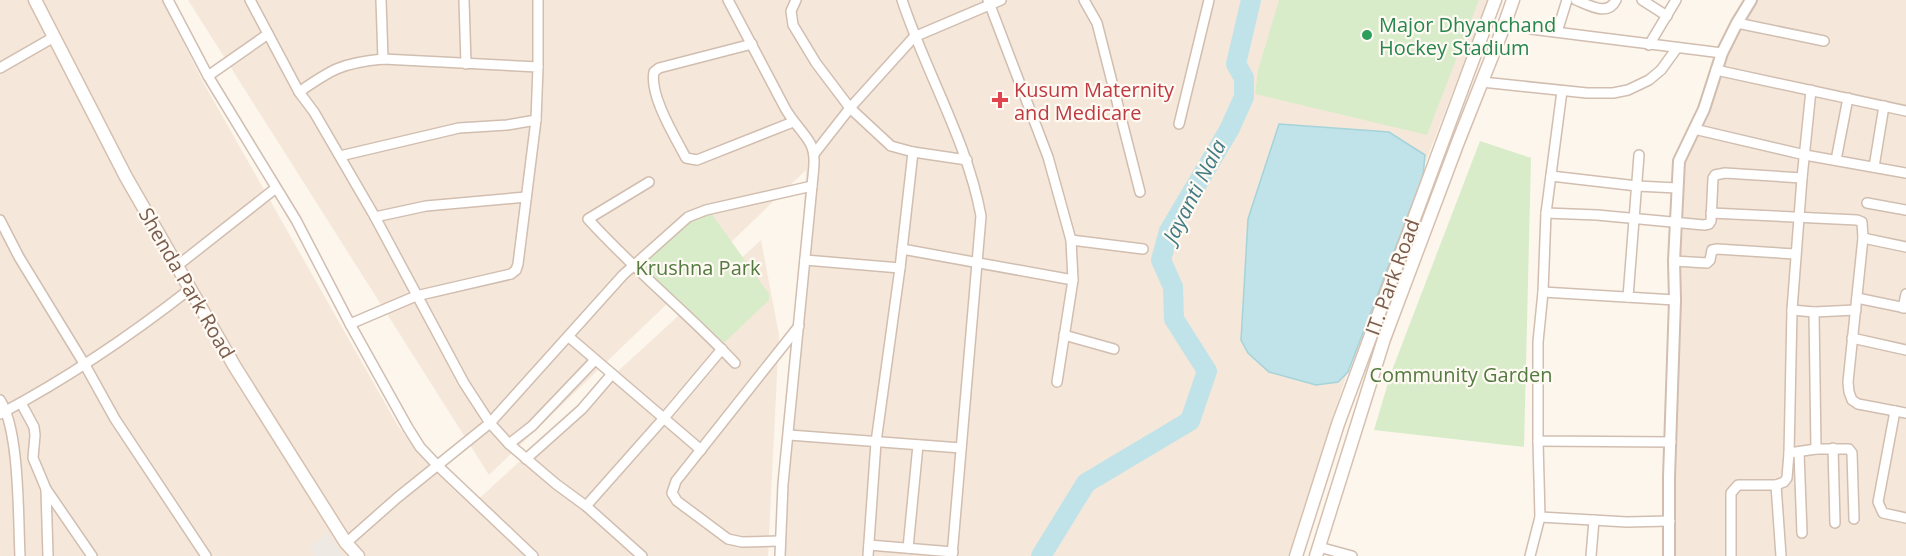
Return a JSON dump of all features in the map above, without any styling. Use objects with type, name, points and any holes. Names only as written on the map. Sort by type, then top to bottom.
[{"type":"main road","name":"Shenda Park Road","points":[[35,0],[126,177],[235,367],[346,543],[358,556]]},
{"type":"main road","name":"IT. Park Road","points":[[1296,556],[1338,424],[1495,0]]},
{"type":"main road","name":"IT. Park Road","points":[[1318,551],[1378,355],[1513,0]]},
{"type":"street","points":[[168,0],[208,76],[296,220],[350,324],[420,447],[532,556]]},
{"type":"street","points":[[250,0],[299,92],[375,217],[464,383],[490,423],[526,459],[586,506],[642,556]]},
{"type":"street","points":[[381,0],[383,59]]},
{"type":"street","points":[[464,0],[466,64]]},
{"type":"street","points":[[350,324],[416,296],[511,274],[516,270],[519,264],[536,120],[538,0]]},
{"type":"street","points":[[728,0],[793,122],[810,144],[814,154],[806,260],[783,484],[780,556]]},
{"type":"street","points":[[796,0],[791,11],[793,25],[816,63],[850,108],[891,146],[913,152],[967,160]]},
{"type":"street","points":[[868,545],[953,554],[981,216],[967,160],[914,38],[902,0]]},
{"type":"street","points":[[814,154],[850,108],[914,38],[989,2],[1001,0]]},
{"type":"street","points":[[1084,0],[1097,23],[1140,192]]},
{"type":"street","points":[[1179,123],[1209,0]]},
{"type":"street","points":[[1557,32],[1568,0]]},
{"type":"street","points":[[1576,0],[1600,9],[1608,9],[1616,0]]},
{"type":"street","points":[[1642,0],[1667,16]]},
{"type":"street","points":[[1649,45],[1676,0]]},
{"type":"street","points":[[1669,556],[1674,261],[1679,161],[1704,109],[1722,53],[1751,0]]},
{"type":"street","points":[[989,2],[1048,157],[1071,240],[1073,280],[1057,382]]},
{"type":"street","points":[[1737,23],[1824,41]]},
{"type":"street","points":[[1531,29],[1722,53]]},
{"type":"street","points":[[208,76],[268,34]]},
{"type":"street","points":[[0,68],[54,37]]},
{"type":"street","points":[[752,44],[659,68],[654,72],[653,88],[686,158],[697,160],[793,122]]},
{"type":"street","points":[[1482,82],[1562,91],[1613,93],[1629,90],[1649,81],[1661,70],[1677,48]]},
{"type":"street","points":[[299,92],[335,68],[361,61],[383,59],[538,67]]},
{"type":"street","points":[[1716,70],[1906,111]]},
{"type":"street","points":[[1802,533],[1794,452],[1792,310],[1811,90]]},
{"type":"street","points":[[1530,556],[1540,518],[1538,342],[1544,292],[1546,213],[1562,91]]},
{"type":"street","points":[[1836,160],[1848,98]]},
{"type":"street","points":[[1874,167],[1884,106]]},
{"type":"street","points":[[340,156],[459,128],[507,125],[536,120]]},
{"type":"street","points":[[1694,129],[1805,155],[1906,172]]},
{"type":"street","points":[[868,556],[876,442],[913,152]]},
{"type":"street","points":[[1628,297],[1639,155]]},
{"type":"street","points":[[1546,213],[1597,215],[1675,224],[1709,224],[1715,175],[1725,173],[1802,178]]},
{"type":"street","points":[[1551,176],[1637,186],[1677,188]]},
{"type":"street","points":[[649,182],[588,219],[633,266],[687,314],[735,363]]},
{"type":"street","points":[[346,543],[490,423],[623,275],[688,217],[706,210],[812,186]]},
{"type":"street","points":[[177,266],[276,188]]},
{"type":"street","points":[[375,217],[426,206],[526,197]]},
{"type":"street","points":[[1867,203],[1906,210]]},
{"type":"street","points":[[1711,213],[1800,216],[1862,222],[1863,238],[1848,382],[1852,400],[1858,404],[1906,413]]},
{"type":"street","points":[[0,220],[19,257],[115,419],[206,556]]},
{"type":"street","points":[[1863,238],[1906,248]]},
{"type":"street","points":[[1071,240],[1143,249]]},
{"type":"street","points":[[902,249],[1073,280]]},
{"type":"street","points":[[1674,261],[1707,263],[1712,250],[1717,249],[1796,254]]},
{"type":"street","points":[[806,260],[900,268]]},
{"type":"street","points":[[3,412],[85,365],[190,289]]},
{"type":"street","points":[[1544,292],[1675,300]]},
{"type":"street","points":[[1857,298],[1904,308],[1906,294]]},
{"type":"street","points":[[1792,310],[1814,312],[1856,310]]},
{"type":"street","points":[[1814,312],[1816,449]]},
{"type":"street","points":[[780,541],[742,542],[728,539],[676,501],[672,493],[676,481],[799,326]]},
{"type":"street","points":[[1064,335],[1114,349]]},
{"type":"street","points":[[569,337],[702,450]]},
{"type":"street","points":[[1852,338],[1906,350]]},
{"type":"street","points":[[586,506],[722,349]]},
{"type":"street","points":[[509,444],[532,426],[595,360]]},
{"type":"street","points":[[526,459],[582,409],[612,374]]},
{"type":"street","points":[[0,400],[13,442],[20,556]]},
{"type":"street","points":[[21,403],[34,427],[33,458],[46,489],[92,556]]},
{"type":"street","points":[[1895,411],[1878,502],[1883,513],[1906,518]]},
{"type":"street","points":[[789,435],[961,448]]},
{"type":"street","points":[[1538,441],[1671,442]]},
{"type":"street","points":[[908,548],[918,445]]},
{"type":"street","points":[[1794,452],[1833,448],[1849,449],[1852,453],[1854,519]]},
{"type":"street","points":[[1833,448],[1835,523]]},
{"type":"street","points":[[1731,556],[1731,493],[1734,488],[1744,484],[1784,482],[1794,452]]},
{"type":"street","points":[[1776,484],[1781,556]]},
{"type":"street","points":[[46,489],[48,556]]},
{"type":"street","points":[[1540,518],[1670,521]]},
{"type":"street","points":[[1592,556],[1594,520]]},
{"type":"street","points":[[1318,551],[1352,556]]},
{"type":"shaded area","points":[[0,0],[162,0],[203,82],[398,426],[426,462],[472,505],[761,240],[779,335],[768,556],[0,556]]},
{"type":"shaded area","points":[[188,0],[1488,0],[1362,327],[1288,556],[784,556],[806,170],[489,475]]},
{"type":"shaded area","points":[[1751,0],[1906,0],[1906,556],[1669,556],[1675,224],[1686,153],[1710,86]]},
{"type":"shaded area","points":[[327,533],[344,556],[314,556],[309,548]]},
{"type":"green space","name":"Major Dhyanchand Hockey Stadium","points":[[1279,0],[1479,0],[1427,135],[1255,94],[1258,70]]},
{"type":"green space","name":"Community Garden","points":[[1480,141],[1531,158],[1524,447],[1374,430],[1391,373]]},
{"type":"green space","name":"Krushna Park","points":[[709,210],[769,294],[769,300],[724,343],[637,269],[688,217]]},
{"type":"water","points":[[1279,124],[1389,132],[1425,155],[1423,176],[1348,372],[1338,382],[1316,385],[1269,372],[1248,353],[1241,340],[1248,219]]},
{"type":"waterway","name":"Jayanti Nala","points":[[1041,556],[1086,483],[1190,421],[1207,371],[1174,319],[1173,287],[1161,260],[1169,231],[1229,130],[1244,97],[1244,78],[1236,64],[1251,0]]},
{"type":"place","name":"Major Dhyanchand Hockey Stadium","points":[[1367,35]]},
{"type":"place","name":"Kusum Maternity and Medicare","points":[[1000,100]]}]
